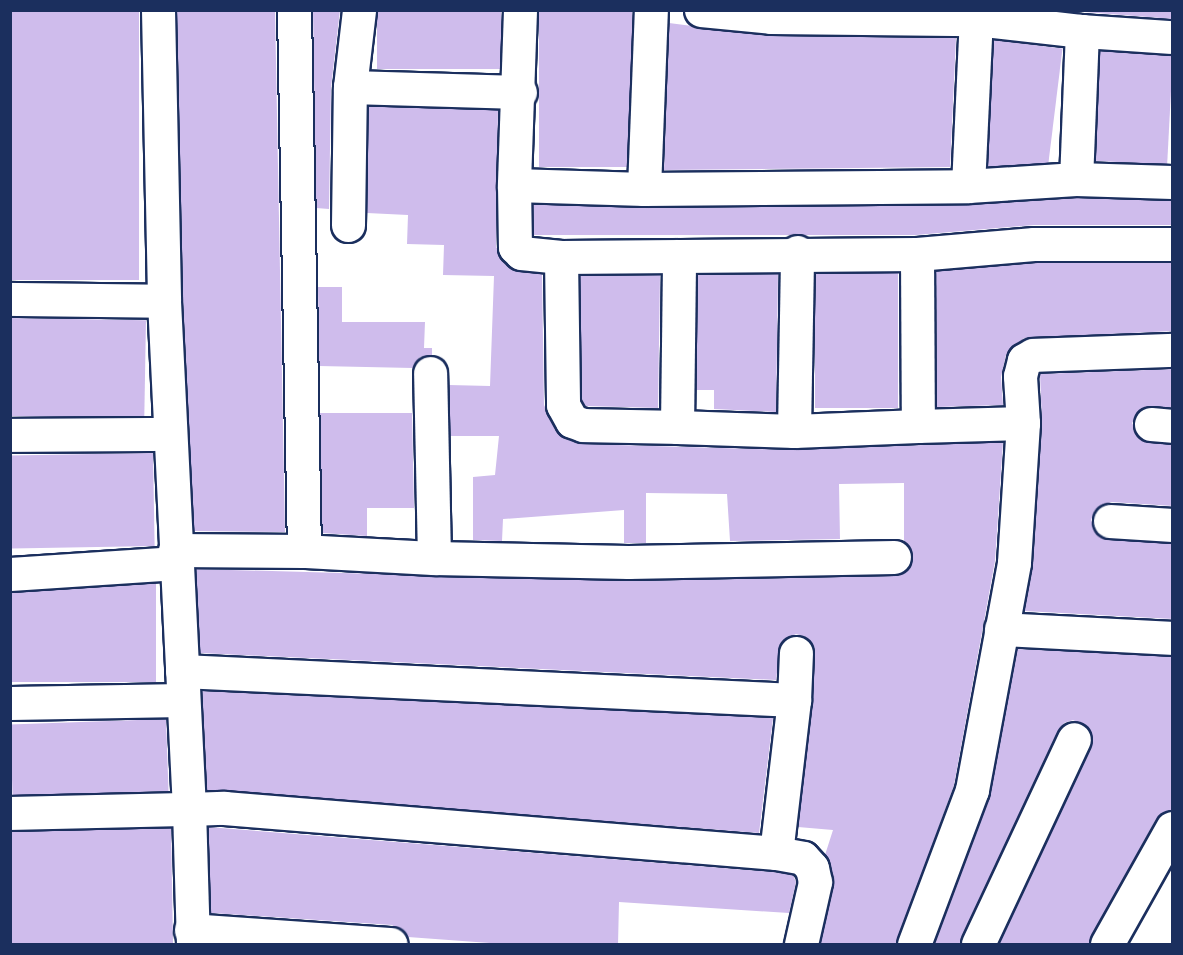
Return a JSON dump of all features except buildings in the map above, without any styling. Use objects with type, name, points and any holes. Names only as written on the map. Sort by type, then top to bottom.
[{"type":"street","points":[[158,10],[164,301],[189,809],[192,937],[391,945]]},
{"type":"street","points":[[294,10],[304,551]]},
{"type":"street","points":[[348,225],[350,87],[359,10]]},
{"type":"street","points":[[520,10],[520,92],[514,185],[515,247],[521,253],[561,257],[797,252],[917,254],[1034,244],[1173,244]]},
{"type":"street","points":[[644,189],[651,10]]},
{"type":"street","points":[[701,10],[771,17],[976,19],[1082,31],[1168,31]]},
{"type":"street","points":[[968,186],[976,19]]},
{"type":"street","points":[[1076,179],[1082,31]]},
{"type":"street","points":[[350,87],[520,92]]},
{"type":"street","points":[[514,185],[644,189],[968,186],[1076,179],[1173,182]]},
{"type":"street","points":[[795,431],[797,252]]},
{"type":"street","points":[[917,254],[918,426]]},
{"type":"street","points":[[677,427],[679,256]]},
{"type":"street","points":[[561,257],[565,415],[583,425],[795,431],[1023,423]]},
{"type":"street","points":[[10,298],[164,301]]},
{"type":"street","points":[[914,945],[938,874],[966,813],[1014,563],[1023,423],[1020,376],[1024,360],[1033,355],[1173,350]]},
{"type":"street","points":[[430,373],[434,558]]},
{"type":"street","points":[[10,435],[170,434]]},
{"type":"street","points":[[1110,521],[1173,525]]},
{"type":"street","points":[[10,574],[176,557],[304,551],[434,558],[628,562],[894,557]]},
{"type":"street","points":[[1001,629],[1173,638]]},
{"type":"street","points":[[776,853],[794,700],[795,653]]},
{"type":"street","points":[[10,703],[182,685],[794,700]]},
{"type":"street","points":[[978,945],[1074,739]]},
{"type":"street","points":[[10,813],[224,808],[776,853],[803,858],[814,875],[815,882],[801,945]]},
{"type":"street","points":[[1107,945],[1173,828]]}]
